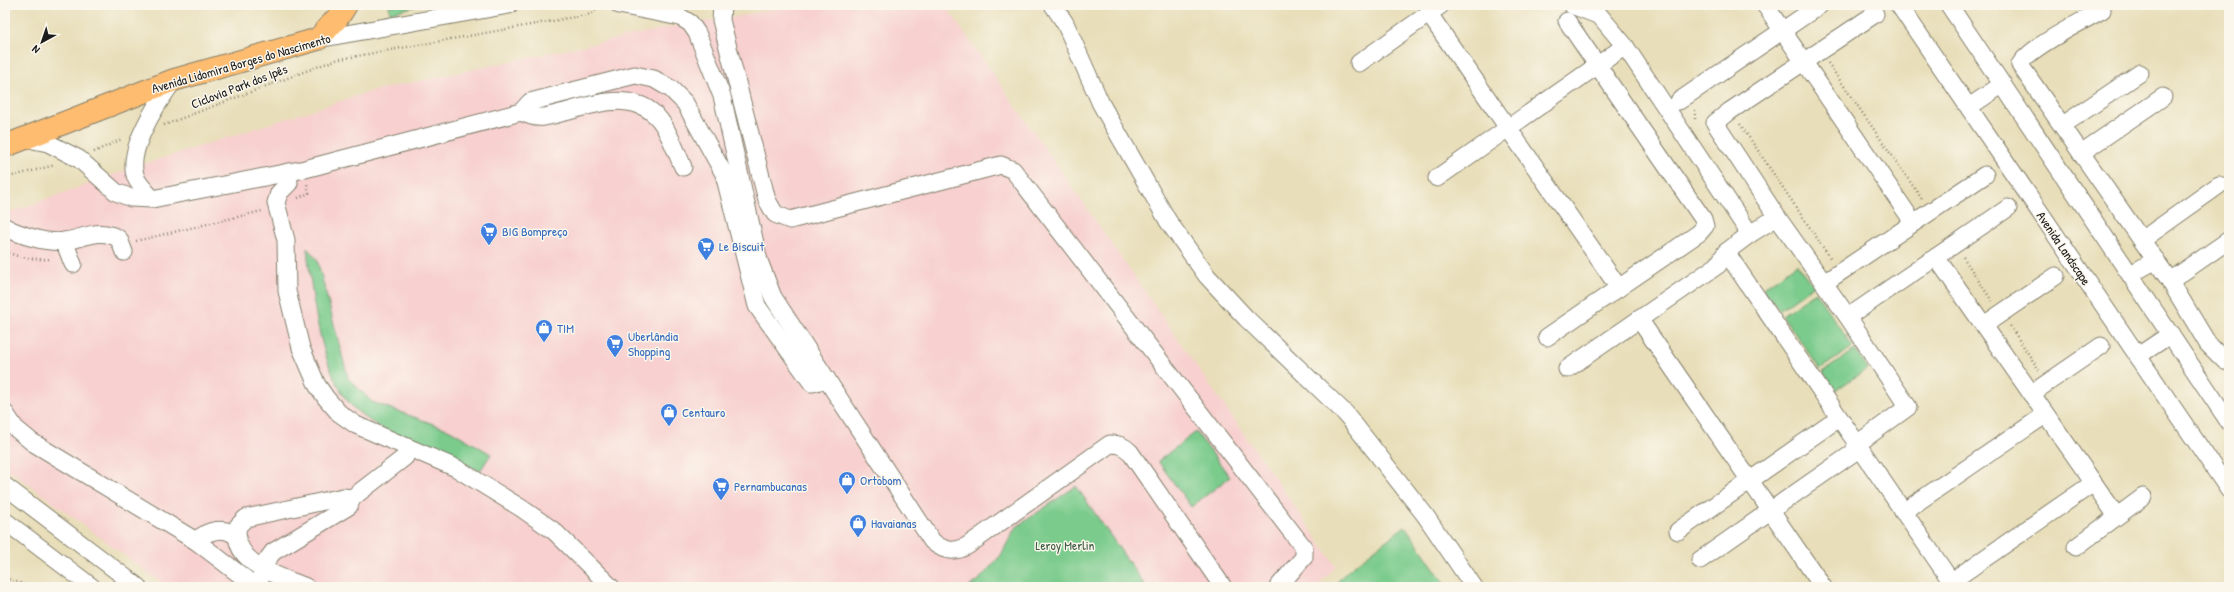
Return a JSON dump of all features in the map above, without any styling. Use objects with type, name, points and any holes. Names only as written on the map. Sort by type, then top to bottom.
[{"type":"main road","points":[[318,39],[339,16],[346,5]]},
{"type":"main road","name":"Avenida Lidomira Borges do Nascimento","points":[[14,142],[174,80],[318,39]]},
{"type":"street","name":"Avenida Lidomira Borges do Nascimento","points":[[318,39],[509,5]]},
{"type":"street","points":[[619,5],[680,17],[690,24],[697,33],[722,96],[759,261],[773,298],[932,541],[938,546],[952,551],[967,546],[1110,444],[1116,444],[1126,448],[1130,452],[1223,587]]},
{"type":"street","points":[[722,5],[721,20],[767,200],[772,211],[782,218],[790,220],[1001,165],[1013,170],[1304,548],[1304,557],[1278,587]]},
{"type":"street","points":[[1053,5],[1065,23],[1101,104],[1168,221],[1207,276],[1246,318],[1346,414],[1425,515],[1474,587]]},
{"type":"street","points":[[1062,5],[1065,23]]},
{"type":"street","points":[[1572,5],[1595,11],[1625,46],[1750,234]]},
{"type":"street","points":[[1765,5],[1913,222]]},
{"type":"street","points":[[1678,100],[1820,5]]},
{"type":"street","name":"Avenida Landscape","points":[[1899,5],[2229,490]]},
{"type":"street","points":[[1949,5],[2172,334],[2229,422]]},
{"type":"street","points":[[1359,63],[1435,9],[1508,128],[1619,288]]},
{"type":"street","points":[[2102,10],[2038,47],[2022,59],[2020,65],[2156,260],[2208,344],[2225,362],[2229,362]]},
{"type":"street","points":[[1700,560],[1853,453],[1857,444],[1908,407],[1848,317],[1777,217],[1715,123],[1730,110],[1875,14]]},
{"type":"street","points":[[1547,336],[1619,288],[1705,226],[1704,219],[1567,21]]},
{"type":"street","points":[[1437,178],[1625,46]]},
{"type":"street","points":[[2063,125],[2140,73]]},
{"type":"street","points":[[14,142],[48,143],[78,159],[116,192],[131,198],[152,199],[296,170],[521,112],[530,102],[635,75],[654,79],[671,88],[685,103],[724,174],[757,306],[812,384],[827,380]]},
{"type":"street","points":[[152,199],[136,179],[134,154],[141,134],[174,80]]},
{"type":"street","points":[[1969,107],[2002,84]]},
{"type":"street","points":[[2081,153],[2164,97]]},
{"type":"street","points":[[521,112],[537,119],[608,101],[624,100],[639,104],[653,113],[663,125],[683,167]]},
{"type":"street","points":[[2068,181],[2091,167]]},
{"type":"street","points":[[296,170],[289,184],[277,198],[276,208],[286,240],[286,280],[292,317],[301,348],[317,385],[339,413],[356,425],[406,448],[456,468],[521,508],[554,531],[611,587]]},
{"type":"street","points":[[1820,277],[1913,222],[1985,175]]},
{"type":"street","points":[[2142,240],[2219,185]]},
{"type":"street","points":[[1848,317],[2008,208]]},
{"type":"street","points":[[1568,368],[1718,265],[1726,252],[1750,234],[1777,217]]},
{"type":"street","points":[[752,225],[782,218]]},
{"type":"street","points":[[5,228],[18,235],[69,254],[89,234],[107,233],[119,239],[123,248]]},
{"type":"street","points":[[2170,281],[2229,240]]},
{"type":"street","points":[[1726,252],[1953,584],[2092,484]]},
{"type":"street","points":[[1936,257],[2092,484],[2116,516]]},
{"type":"street","points":[[2131,274],[2156,260]]},
{"type":"street","points":[[1984,325],[2056,276]]},
{"type":"street","points":[[1639,319],[1770,511],[1824,587]]},
{"type":"street","points":[[2138,356],[2172,334]]},
{"type":"street","points":[[2030,394],[2101,346]]},
{"type":"street","points":[[5,412],[15,428],[32,442],[196,542],[256,587]]},
{"type":"street","points":[[1903,512],[2045,415]]},
{"type":"street","points":[[1678,531],[1839,418]]},
{"type":"street","points":[[260,587],[263,569],[273,552],[349,506],[352,498],[405,458],[406,448]]},
{"type":"street","points":[[5,486],[138,587]]},
{"type":"street","points":[[238,538],[238,526],[246,518],[343,497],[352,498]]},
{"type":"street","points":[[2076,547],[2143,497]]},
{"type":"street","points":[[302,506],[310,510],[314,517],[311,529]]},
{"type":"street","points":[[5,521],[92,587]]},
{"type":"street","points":[[196,542],[202,535],[222,529],[234,533],[238,538],[243,551],[251,562],[263,569],[306,587]]},
{"type":"street","points":[[72,572],[72,564],[76,557],[84,553],[92,553]]},
{"type":"path","name":"Ciclovia Park dos Ipês","points":[[5,178],[78,159],[123,138],[141,134],[335,60],[591,14],[601,5]]},
{"type":"path","points":[[1820,50],[1930,210]]},
{"type":"path","points":[[1730,110],[1831,259],[1820,277]]},
{"type":"path","points":[[123,248],[276,208],[309,193],[296,170]]},
{"type":"path","points":[[5,251],[10,254],[39,260],[69,254]]},
{"type":"path","points":[[5,578],[31,587]]},
{"type":"shaded area","name":"Uberlândia Shopping","points":[[793,5],[945,5],[1336,566],[1317,587],[167,587],[5,467],[5,214],[135,167],[372,91],[690,23],[721,20]]},
{"type":"green space","points":[[389,5],[420,5],[390,13]]},
{"type":"green space","points":[[307,248],[317,259],[348,378],[372,402],[450,430],[491,454],[480,471],[416,445],[385,430],[357,411],[344,396],[334,378],[326,357],[320,334],[315,311]]},
{"type":"green space","points":[[1797,264],[1813,286],[1779,310],[1763,288]]},
{"type":"green space","points":[[1815,292],[1853,347],[1820,369],[1782,315]]},
{"type":"green space","points":[[1855,350],[1868,368],[1836,390],[1823,372]]},
{"type":"green space","points":[[1196,432],[1230,477],[1191,507],[1158,461]]},
{"type":"green space","name":"Leroy Merlin","points":[[1076,486],[1146,587],[969,587],[978,581],[1001,555],[1015,528]]},
{"type":"green space","points":[[1405,526],[1447,587],[1333,587],[1348,570]]},
{"type":"place","name":"BIG Bompreço","points":[[489,246]]},
{"type":"place","name":"Le Biscuit","points":[[706,261]]},
{"type":"place","name":"TIM","points":[[544,343]]},
{"type":"place","name":"Uberlândia Shopping","points":[[615,358]]},
{"type":"place","name":"Centauro","points":[[669,427]]},
{"type":"place","name":"Ortobom","points":[[847,495]]},
{"type":"place","name":"Pernambucanas","points":[[721,501]]},
{"type":"place","name":"Havaianas","points":[[858,538]]}]
